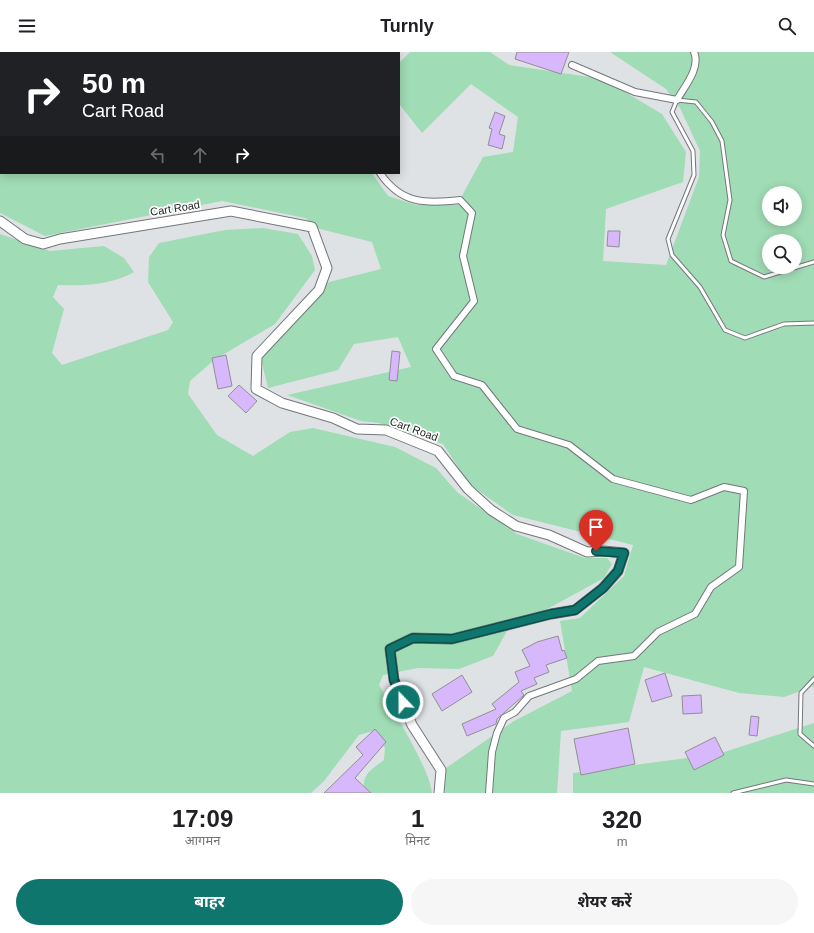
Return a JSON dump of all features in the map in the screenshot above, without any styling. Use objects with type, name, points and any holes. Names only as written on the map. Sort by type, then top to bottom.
[{"type":"main road","name":"Cart Road","points":[[0,221],[25,239],[43,244],[60,239],[231,211],[312,227],[326,268],[324,276],[319,290],[256,356],[256,389],[282,403],[333,418],[357,429],[386,430],[438,451],[468,489],[491,510],[516,526],[549,534],[587,552],[604,551],[624,553],[618,571],[603,588],[575,610],[551,614],[452,639],[413,638],[390,649],[394,680],[412,725],[441,770],[439,793]]},
{"type":"street","points":[[572,65],[635,92],[677,100],[692,75],[696,56],[694,52]]},
{"type":"street","points":[[381,174],[389,187],[405,198],[439,203],[460,200],[472,212],[463,256],[474,301],[436,349],[454,376],[482,385],[517,429],[569,444],[613,479],[691,500],[724,487],[744,490],[739,567],[711,587],[695,614],[658,632],[634,656],[598,660],[576,679],[529,696],[515,712],[504,718],[497,733],[492,752],[489,793]]},
{"type":"lane","points":[[814,262],[764,277],[731,261],[724,235],[730,200],[722,141],[712,122],[696,102],[677,100],[672,112],[693,151],[694,175],[668,239],[672,255],[700,287],[725,330],[745,338],[784,324],[814,323]]},
{"type":"lane","points":[[814,679],[801,693],[800,734],[814,746]]},
{"type":"lane","points":[[733,793],[786,780],[814,784]]},
{"type":"green space","points":[[410,52],[490,52],[509,65],[603,79],[662,114],[686,152],[683,182],[606,209],[603,261],[666,265],[699,177],[700,151],[680,108],[666,89],[610,52],[814,52],[814,686],[784,697],[739,693],[644,667],[629,722],[561,731],[557,793],[445,793],[446,768],[514,721],[572,691],[560,621],[580,618],[624,576],[633,545],[513,515],[469,484],[443,444],[379,423],[361,421],[287,395],[411,367],[398,337],[354,344],[338,370],[268,388],[261,359],[329,282],[381,269],[372,242],[320,229],[305,218],[222,201],[45,236],[0,213],[0,174],[373,174],[388,196],[416,205],[457,205],[483,157],[513,152],[518,117],[471,84],[422,133],[400,105],[400,62]]},
{"type":"green space","points":[[263,228],[298,234],[312,256],[315,270],[275,324],[214,360],[190,381],[188,394],[217,435],[253,456],[290,432],[313,428],[395,447],[436,468],[457,492],[517,534],[585,558],[607,558],[612,564],[604,578],[507,631],[493,656],[459,669],[418,668],[383,675],[379,685],[425,769],[432,793],[365,793],[365,777],[371,770],[384,760],[385,748],[373,731],[359,735],[324,781],[311,793],[0,793],[0,234],[50,251],[104,246],[124,258],[134,272],[116,280],[97,284],[58,285],[53,297],[64,309],[52,353],[62,365],[168,330],[173,322],[148,282],[149,257],[159,243],[225,230]]},
{"type":"green space","points":[[814,723],[814,793],[573,793],[573,773],[718,754]]},
{"type":"building","points":[[517,52],[569,52],[561,74],[515,59]]},
{"type":"building","points":[[495,112],[505,116],[499,134],[505,136],[502,149],[488,145],[492,129],[489,128]]},
{"type":"building","points":[[608,231],[620,231],[619,247],[607,246]]},
{"type":"building","points":[[392,351],[400,352],[397,381],[389,380]]},
{"type":"building","points":[[226,355],[232,386],[218,389],[212,358]]},
{"type":"building","points":[[239,385],[257,401],[246,413],[228,396]]},
{"type":"building","points":[[558,636],[562,651],[564,650],[567,658],[546,665],[549,672],[534,678],[537,684],[521,691],[524,695],[497,719],[496,724],[467,736],[462,724],[496,709],[492,704],[519,682],[515,672],[530,666],[522,650],[537,642]]},
{"type":"building","points":[[665,673],[672,696],[652,702],[645,680]]},
{"type":"building","points":[[462,675],[472,692],[442,711],[432,694]]},
{"type":"building","points":[[701,695],[702,713],[683,714],[682,696]]},
{"type":"building","points":[[751,716],[759,717],[757,736],[749,735]]},
{"type":"building","points":[[628,728],[635,764],[581,775],[574,739]]},
{"type":"building","points":[[375,729],[386,742],[355,778],[371,793],[324,793],[363,755],[356,747]]},
{"type":"building","points":[[715,737],[724,755],[694,770],[685,752]]},
{"type":"route","points":[[403,702],[394,680],[390,649],[413,638],[452,639],[551,614],[575,610],[603,588],[618,571],[624,553],[596,551]]}]
